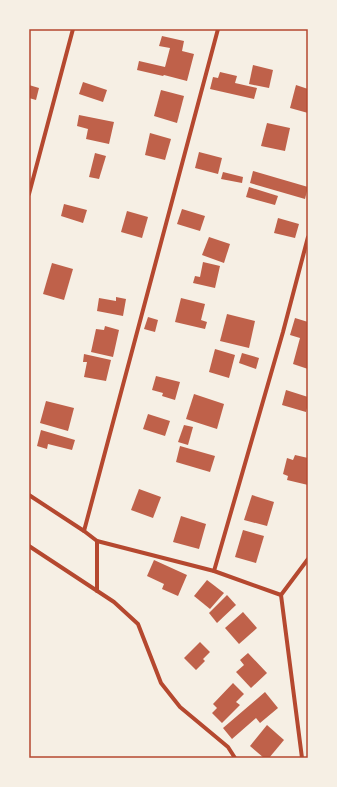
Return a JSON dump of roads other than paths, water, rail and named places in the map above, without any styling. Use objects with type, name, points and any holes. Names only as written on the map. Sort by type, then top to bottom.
[{"type":"street","points":[[29,194],[73,29]]},
{"type":"street","points":[[84,531],[218,29]]},
{"type":"street","points":[[214,571],[283,332],[308,237]]},
{"type":"street","points":[[29,495],[97,541],[214,571],[281,595]]},
{"type":"street","points":[[97,541],[97,591]]},
{"type":"street","points":[[29,546],[114,602],[138,624],[161,683],[180,707],[228,747],[235,758]]},
{"type":"street","points":[[302,758],[281,595],[308,559]]}]
